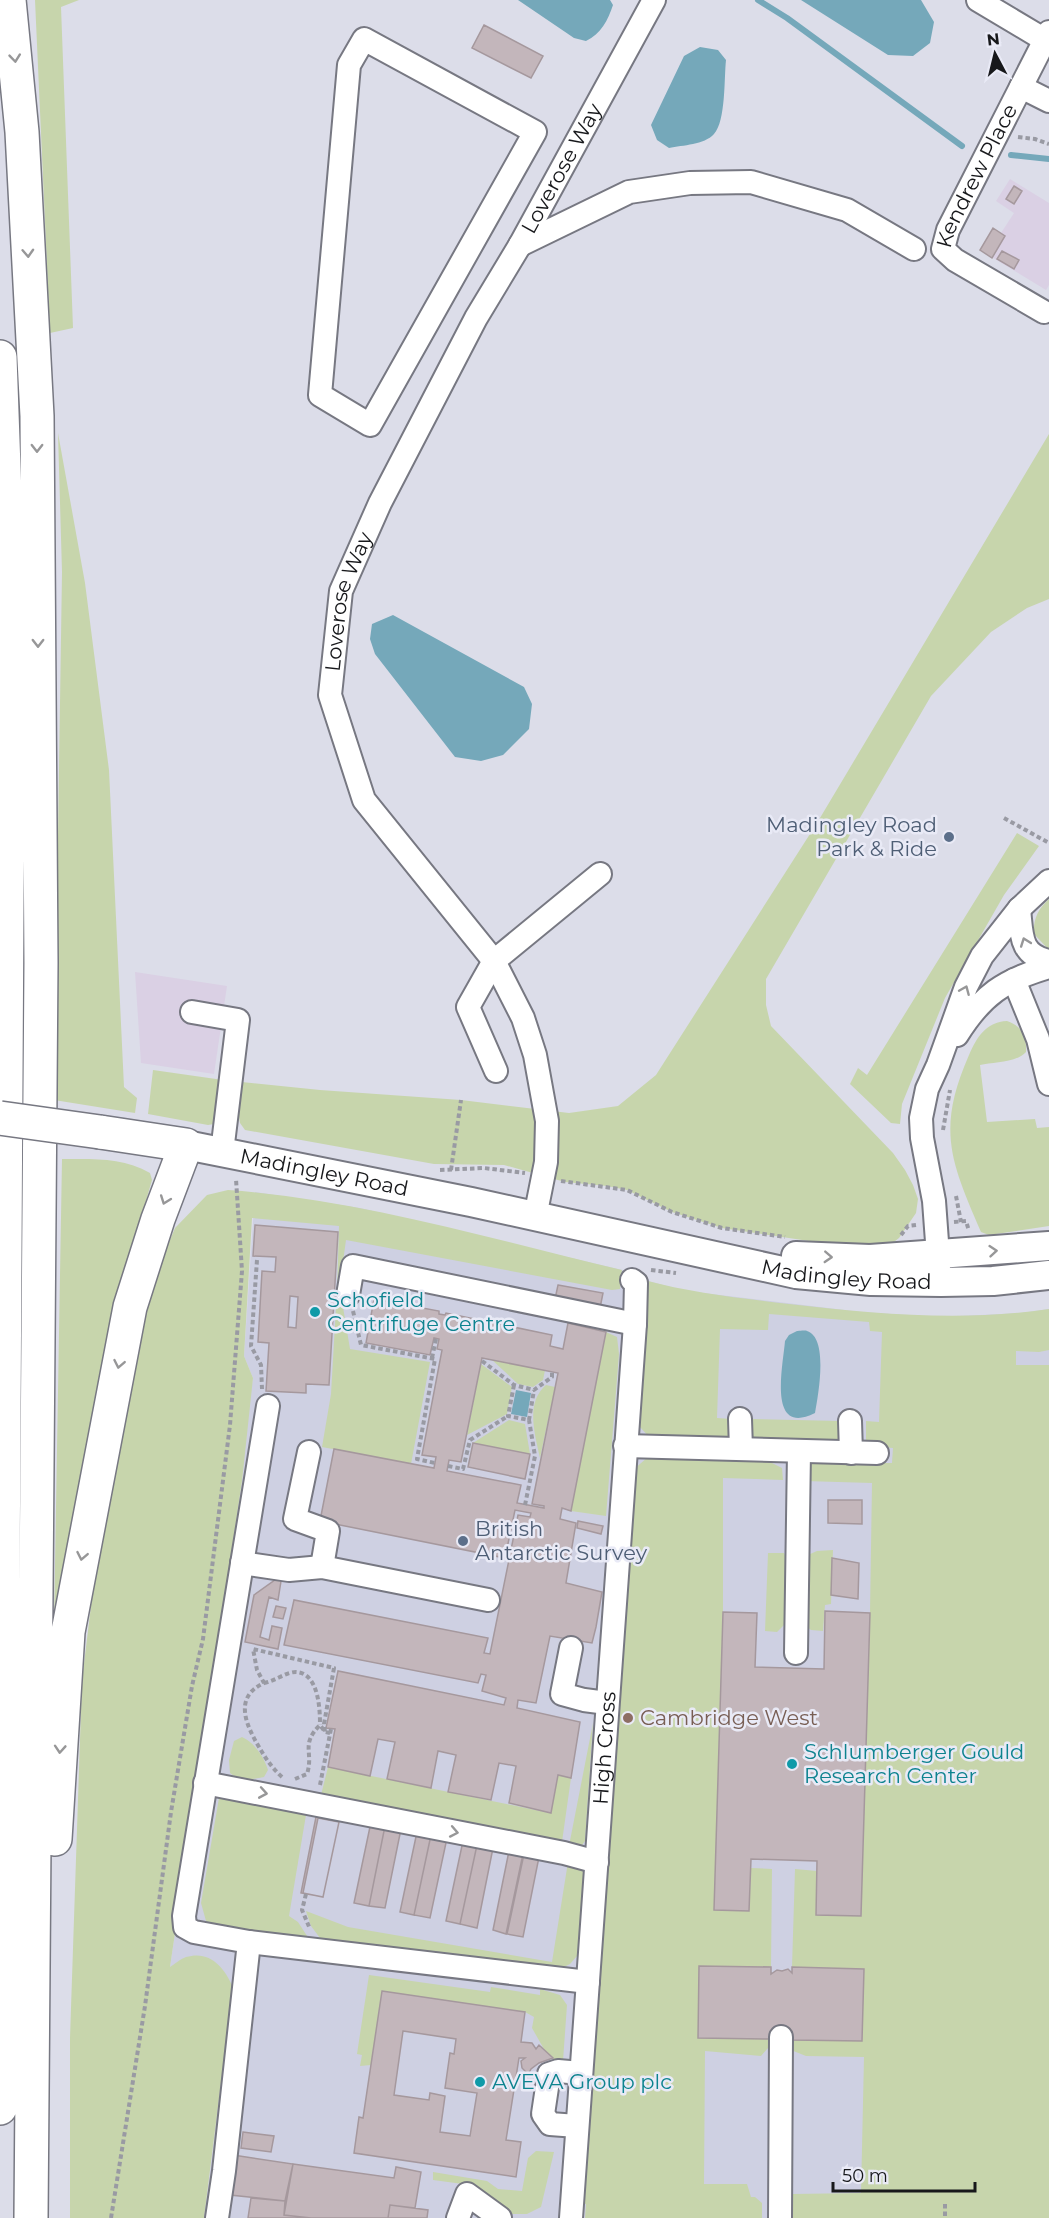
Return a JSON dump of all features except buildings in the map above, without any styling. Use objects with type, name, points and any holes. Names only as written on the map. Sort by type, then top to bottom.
[{"type":"highway","points":[[9,0],[22,132],[37,416],[41,975],[31,2218]]},
{"type":"highway","points":[[0,357],[5,496],[8,742],[0,2108]]},
{"type":"highway","name":"Madingley Road","points":[[0,1118],[186,1145]]},
{"type":"highway","points":[[31,2218],[68,1632],[130,1307],[158,1219],[186,1145]]},
{"type":"main road","name":"Madingley Road","points":[[186,1145],[446,1197],[796,1274],[871,1281],[1049,1246]]},
{"type":"main road","name":"Madingley Road","points":[[939,1269],[993,1281],[1049,1275]]},
{"type":"street","name":"Loverose Way","points":[[535,1217],[546,1162],[547,1121],[535,1055],[523,1018],[494,961],[364,800],[330,695],[341,591],[380,503],[476,318],[520,244],[654,0]]},
{"type":"street","points":[[978,0],[1047,36]]},
{"type":"street","name":"Kendrew Place","points":[[1044,312],[955,260],[943,249],[948,230],[1047,36]]},
{"type":"street","points":[[364,39],[535,132],[444,296],[370,425],[320,395],[349,65],[364,39]]},
{"type":"street","points":[[1021,87],[1049,101]]},
{"type":"street","points":[[520,244],[629,192],[690,183],[751,182],[846,210],[914,249]]},
{"type":"street","points":[[444,296],[476,318]]},
{"type":"street","points":[[496,1071],[468,1007],[494,961],[600,874]]},
{"type":"street","points":[[939,1269],[934,1201],[922,1138],[921,1118],[927,1089],[966,987],[982,956],[1019,909],[1049,881]]},
{"type":"street","points":[[1019,909],[1024,945],[1031,954],[1049,961]]},
{"type":"street","points":[[938,1065],[970,1014],[993,991],[1014,980],[1049,967]]},
{"type":"street","points":[[1014,980],[1038,1039],[1049,1084]]},
{"type":"street","points":[[192,1012],[238,1020],[228,1153]]},
{"type":"street","points":[[348,1295],[353,1266],[635,1324]]},
{"type":"street","name":"High Cross","points":[[571,2218],[635,1324],[636,1283],[632,1280]]},
{"type":"street","points":[[268,1406],[205,1783],[184,1916],[185,1927],[194,1932],[249,1941],[588,1982]]},
{"type":"street","points":[[740,1419],[741,1449]]},
{"type":"street","points":[[850,1422],[851,1453]]},
{"type":"street","points":[[625,1446],[877,1453]]},
{"type":"street","points":[[309,1452],[295,1519],[328,1532],[322,1567]]},
{"type":"street","points":[[796,1653],[798,1452]]},
{"type":"street","points":[[242,1563],[289,1570],[322,1567],[488,1600]]},
{"type":"street","points":[[571,1648],[562,1694],[608,1703]]},
{"type":"street","points":[[205,1783],[316,1803],[564,1853],[597,1862]]},
{"type":"street","points":[[217,2218],[249,1941]]},
{"type":"street","points":[[780,2218],[781,2037]]},
{"type":"street","points":[[577,2126],[550,2124],[543,2114],[549,2074],[558,2071],[581,2073]]},
{"type":"street","points":[[458,2218],[467,2194],[500,2218]]},
{"type":"path","points":[[995,137],[1035,139],[1049,144]]},
{"type":"path","points":[[1004,818],[1049,843]]},
{"type":"path","points":[[944,1139],[943,1130],[951,1085]]},
{"type":"path","points":[[446,1197],[461,1100]]},
{"type":"path","points":[[111,2218],[146,2006],[171,1812],[192,1686],[203,1639],[230,1425],[242,1271],[228,1153]]},
{"type":"path","points":[[955,1194],[961,1222]]},
{"type":"path","points":[[257,1260],[251,1347],[261,1365],[262,1390],[268,1406]]},
{"type":"path","points":[[348,1295],[361,1345],[432,1358]]},
{"type":"path","points":[[435,1463],[417,1460],[435,1359],[432,1358],[436,1339]]},
{"type":"path","points":[[482,1360],[514,1386],[534,1390]]},
{"type":"path","points":[[525,1505],[535,1456],[529,1420],[534,1390],[552,1377],[552,1372]]},
{"type":"path","points":[[508,1416],[514,1386]]},
{"type":"path","points":[[448,1466],[463,1469],[470,1440],[508,1416],[529,1420]]},
{"type":"path","points":[[264,1683],[257,1670],[253,1649],[334,1668],[324,1724],[325,1732]]},
{"type":"path","points":[[320,1725],[311,1734],[307,1745],[310,1764],[307,1774],[296,1779],[285,1778],[273,1769],[246,1725],[244,1712],[248,1699],[257,1686],[295,1672],[304,1675],[312,1682],[320,1710],[320,1725],[325,1732]]},
{"type":"path","points":[[316,1803],[331,1731],[325,1732]]},
{"type":"path","points":[[306,1894],[302,1910],[304,1918],[320,1949]]},
{"type":"path","points":[[945,2204],[945,2218]]},
{"type":"shaded area","points":[[1010,179],[1049,203],[1049,285],[1046,290],[980,250],[993,228],[1001,233],[1014,213],[996,201]]},
{"type":"shaded area","points":[[135,972],[227,986],[214,1074],[141,1063]]},
{"type":"shaded area","name":"Cambridge West","points":[[255,1192],[360,1208],[622,1270],[644,1280],[686,1291],[861,1312],[938,1317],[1021,1313],[1049,1309],[1049,2218],[204,2218],[233,1987],[170,1967],[242,1481],[245,1428],[253,1378],[244,1356]]},
{"type":"green space","points":[[35,0],[79,0],[61,7],[73,328],[50,333]]},
{"type":"green space","points":[[58,433],[85,583],[109,770],[124,1087],[137,1098],[135,1113],[54,1100],[62,572]]},
{"type":"green space","points":[[1049,434],[1049,599],[1027,608],[991,632],[931,696],[766,979],[766,1005],[771,1026],[893,1153],[913,1185],[918,1199],[916,1213],[899,1238],[890,1245],[856,1248],[722,1228],[672,1212],[627,1190],[565,1182],[504,1165],[434,1164],[245,1130],[239,1117],[226,1115],[220,1123],[208,1125],[148,1114],[153,1070],[223,1080],[320,1090],[461,1100],[569,1113],[618,1106],[656,1075],[817,823]]},
{"type":"green space","points":[[1017,833],[1039,846],[1004,895],[945,998],[902,1104],[900,1124],[891,1123],[850,1084],[858,1068],[867,1075]]},
{"type":"green space","points":[[1049,899],[1049,950],[1034,934],[1034,924],[1037,915]]},
{"type":"green space","points":[[1007,1021],[1023,1033],[1026,1052],[1010,1060],[980,1065],[987,1122],[1035,1119],[1037,1128],[1049,1127],[1049,1226],[989,1235],[981,1232],[962,1185],[955,1165],[950,1126],[959,1081],[975,1042],[988,1027]]},
{"type":"green space","points":[[62,1159],[107,1160],[129,1164],[150,1173],[152,1180],[130,1256],[53,1682]]},
{"type":"green space","points":[[228,1190],[327,1202],[377,1211],[622,1270],[620,1289],[612,1290],[346,1240],[339,1291],[337,1291],[339,1226],[252,1218],[244,1356],[253,1378],[242,1481],[170,1967],[186,1957],[195,1955],[209,1958],[221,1967],[233,1987],[204,2218],[70,2218],[70,2038],[82,1680],[99,1540],[148,1293],[175,1228],[207,1195]]},
{"type":"green space","points":[[644,1280],[734,1297],[887,1313],[951,1316],[1049,1309],[1049,1350],[1016,1351],[1016,1365],[1049,1365],[1049,2218],[790,2218],[789,2197],[792,2194],[861,2193],[864,2057],[806,2056],[791,2050],[790,2040],[862,2041],[864,1969],[792,1967],[795,1869],[817,1871],[816,1915],[861,1916],[872,1483],[804,1481],[805,1468],[812,1463],[892,1463],[893,1448],[869,1446],[866,1442],[866,1421],[879,1422],[882,1332],[870,1331],[869,1322],[769,1314],[768,1330],[720,1329],[717,1418],[731,1419],[731,1440],[652,1440],[639,1426]]},
{"type":"green space","points":[[336,1307],[343,1307],[350,1349],[430,1362],[411,1464],[322,1447],[331,1394]]},
{"type":"green space","points":[[606,1332],[617,1337],[619,1354],[606,1516],[571,1511]]},
{"type":"green space","points":[[491,1359],[545,1370],[543,1380],[533,1387],[518,1384]]},
{"type":"green space","points":[[481,1364],[512,1387],[507,1414],[467,1435]]},
{"type":"green space","points":[[546,1385],[555,1387],[540,1458],[533,1419],[536,1401]]},
{"type":"green space","points":[[749,1419],[840,1421],[839,1443],[749,1440]]},
{"type":"green space","points":[[509,1420],[525,1424],[530,1454],[473,1443]]},
{"type":"green space","points":[[648,1457],[770,1462],[782,1468],[783,1480],[723,1478],[723,1612],[714,1909],[749,1911],[751,1868],[772,1869],[771,1967],[700,1966],[698,2037],[770,2039],[768,2048],[761,2056],[705,2051],[704,2184],[747,2184],[751,2197],[755,2197],[762,2203],[762,2218],[585,2218],[586,2204],[579,2205],[633,1470]]},
{"type":"green space","points":[[833,1550],[831,1604],[825,1605],[823,1631],[811,1630],[805,1625],[808,1555],[817,1551]]},
{"type":"green space","points":[[768,1553],[784,1553],[787,1560],[786,1623],[777,1632],[765,1631]]},
{"type":"green space","points":[[593,1723],[585,1841],[580,1848],[568,1851]]},
{"type":"green space","points":[[242,1737],[258,1750],[264,1760],[268,1770],[264,1777],[246,1779],[230,1773],[229,1760],[234,1741]]},
{"type":"green space","points":[[328,1767],[550,1813],[558,1775],[571,1778],[561,1849],[320,1799]]},
{"type":"green space","points":[[220,1792],[307,1809],[289,1916],[298,1922],[309,1939],[214,1928],[206,1921],[201,1903]]},
{"type":"green space","points":[[568,1862],[582,1869],[584,1876],[577,1956],[564,1967],[320,1938],[311,1926],[306,1911],[348,1927],[552,1962]]},
{"type":"green space","points":[[369,1975],[490,1992],[491,1987],[540,1995],[540,1989],[560,1995],[567,2005],[563,2061],[549,2058],[532,2028],[534,2017],[525,2012],[382,1991],[371,2065],[360,2066],[362,2055],[357,2054]]},
{"type":"green space","points":[[536,2151],[554,2152],[541,2207],[527,2214],[512,2214],[463,2184],[433,2180],[433,2172],[487,2181],[498,2189],[522,2191],[528,2158]]},
{"type":"water","points":[[518,0],[610,0],[613,5],[603,26],[596,35],[586,41],[574,38]]},
{"type":"water","points":[[801,0],[921,0],[934,22],[930,43],[913,56],[888,55]]},
{"type":"water","points":[[700,47],[718,50],[726,60],[721,119],[718,128],[710,138],[669,148],[657,140],[651,125],[684,56]]},
{"type":"water","points":[[393,615],[524,687],[532,704],[529,729],[503,755],[481,761],[455,757],[375,654],[370,639],[372,624]]},
{"type":"water","points":[[797,1331],[806,1331],[814,1336],[820,1356],[820,1381],[815,1413],[800,1418],[790,1415],[784,1407],[781,1395],[785,1341],[789,1335]]},
{"type":"water","points":[[516,1390],[531,1393],[527,1417],[511,1414]]},
{"type":"waterway","points":[[758,0],[787,18],[962,146]]},
{"type":"waterway","points":[[1011,155],[1049,159]]},
{"type":"place","name":"Madingley Road Park & Ride","points":[[949,837]]},
{"type":"place","name":"Schofield Centrifuge Centre","points":[[315,1312]]},
{"type":"place","name":"British Antarctic Survey","points":[[463,1541]]},
{"type":"place","name":"Cambridge West","points":[[628,1718]]},
{"type":"place","name":"Schlumberger Gould Research Center","points":[[792,1764]]},
{"type":"place","name":"AVEVA Group plc","points":[[480,2082]]}]
